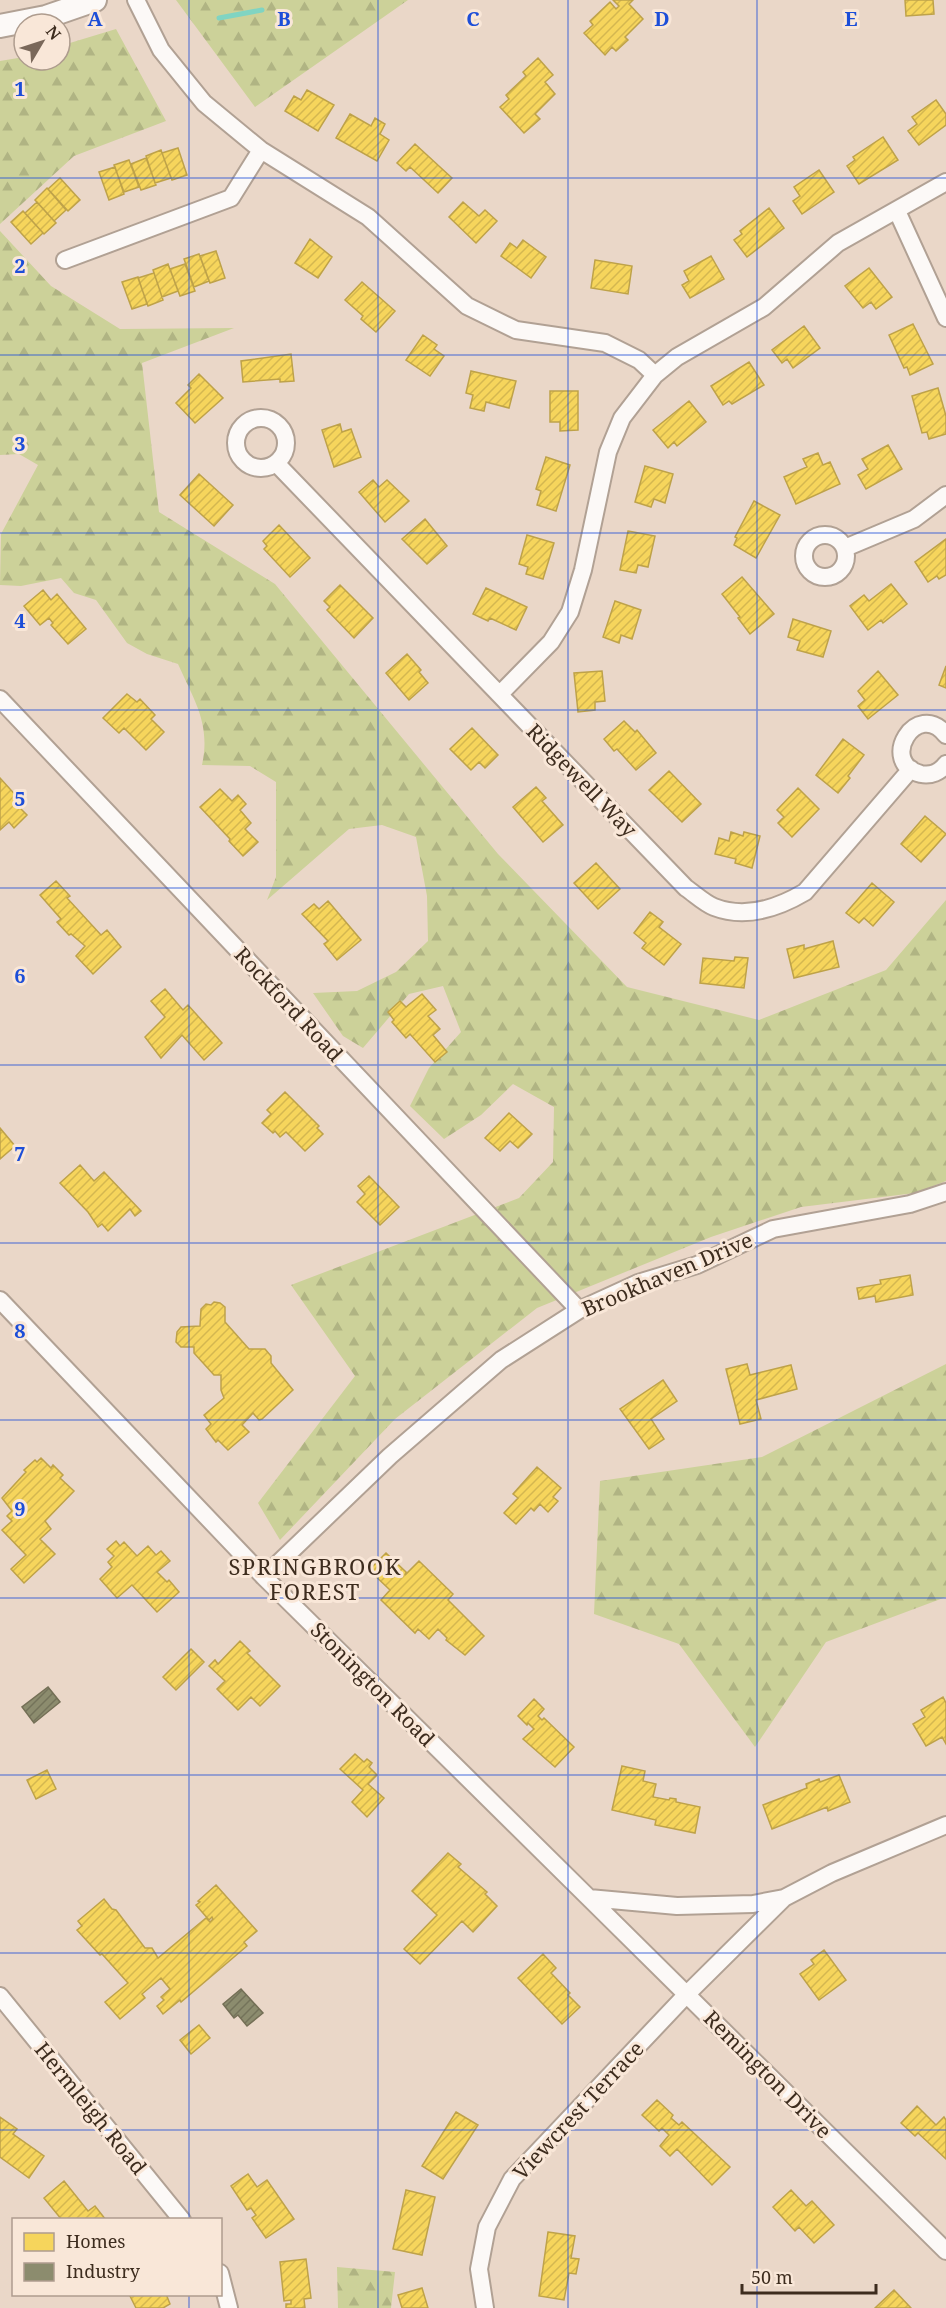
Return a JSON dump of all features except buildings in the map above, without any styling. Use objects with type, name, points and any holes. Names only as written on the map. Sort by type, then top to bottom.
[{"type":"street","points":[[0,26],[46,17],[95,0]]},
{"type":"street","points":[[136,0],[161,50],[204,103],[261,150],[368,217],[467,306],[516,330],[605,343],[639,360],[655,375]]},
{"type":"street","points":[[65,261],[231,198],[261,150]]},
{"type":"street","points":[[500,694],[551,642],[570,612],[583,570],[608,452],[621,418],[655,375],[677,357],[764,307],[838,243],[946,182]]},
{"type":"street","points":[[897,211],[946,318]]},
{"type":"street","name":"Ridgewell Way","points":[[276,463],[686,888],[714,907],[749,913],[784,905],[805,892],[911,769]]},
{"type":"street","points":[[845,548],[914,519],[946,495]]},
{"type":"street","name":"Rockford Road","points":[[0,699],[579,1310]]},
{"type":"street","points":[[946,735],[936,726],[920,725],[907,734],[901,748],[905,764],[911,769],[927,775],[935,773],[946,765]]},
{"type":"street","name":"Brookhaven Drive","points":[[264,1577],[390,1456],[501,1360],[579,1310],[638,1283],[697,1265],[773,1228],[910,1204],[946,1192]]},
{"type":"street","name":"Stonington Road","points":[[0,1300],[264,1577],[589,1898]]},
{"type":"street","points":[[589,1898],[677,1906],[753,1904],[784,1898],[832,1873],[946,1825]]},
{"type":"street","name":"Remington Drive","points":[[589,1898],[946,2251]]},
{"type":"street","points":[[687,1994],[784,1898]]},
{"type":"street","name":"Viewcrest Terrace","points":[[485,2308],[479,2270],[487,2227],[512,2179],[687,1994]]},
{"type":"street","name":"Hermleigh Road","points":[[0,1996],[180,2218]]},
{"type":"street","points":[[222,2281],[229,2308]]},
{"type":"green space","points":[[176,0],[408,0],[255,107]]},
{"type":"green space","points":[[116,29],[166,121],[74,156],[0,224],[0,61],[12,59],[12,72],[72,72],[72,42]]},
{"type":"green space","points":[[0,231],[51,286],[120,329],[234,328],[142,363],[159,512],[275,584],[498,854],[627,987],[759,1020],[886,970],[946,900],[946,1181],[915,1193],[801,1207],[711,1237],[537,1308],[395,1419],[280,1540],[258,1503],[355,1376],[291,1285],[519,1198],[553,1162],[554,1107],[513,1084],[481,1115],[444,1139],[410,1106],[429,1068],[461,1032],[443,986],[409,994],[363,1048],[343,1036],[313,993],[357,991],[396,972],[428,941],[427,896],[416,837],[382,825],[349,829],[267,900],[276,877],[276,782],[250,766],[202,765],[203,725],[178,664],[147,654],[127,643],[96,600],[74,593],[61,578],[21,586],[0,585],[1,534],[38,465],[19,454],[0,455]]},
{"type":"green space","points":[[946,1364],[946,1597],[826,1642],[755,1747],[679,1644],[594,1614],[600,1481],[762,1457]]},
{"type":"green space","points":[[337,2267],[395,2272],[391,2308],[338,2308]]},
{"type":"waterway","points":[[219,18],[262,10]]},
{"type":"district","name":"SPRINGBROOK FOREST","points":[[315,1578]]}]
